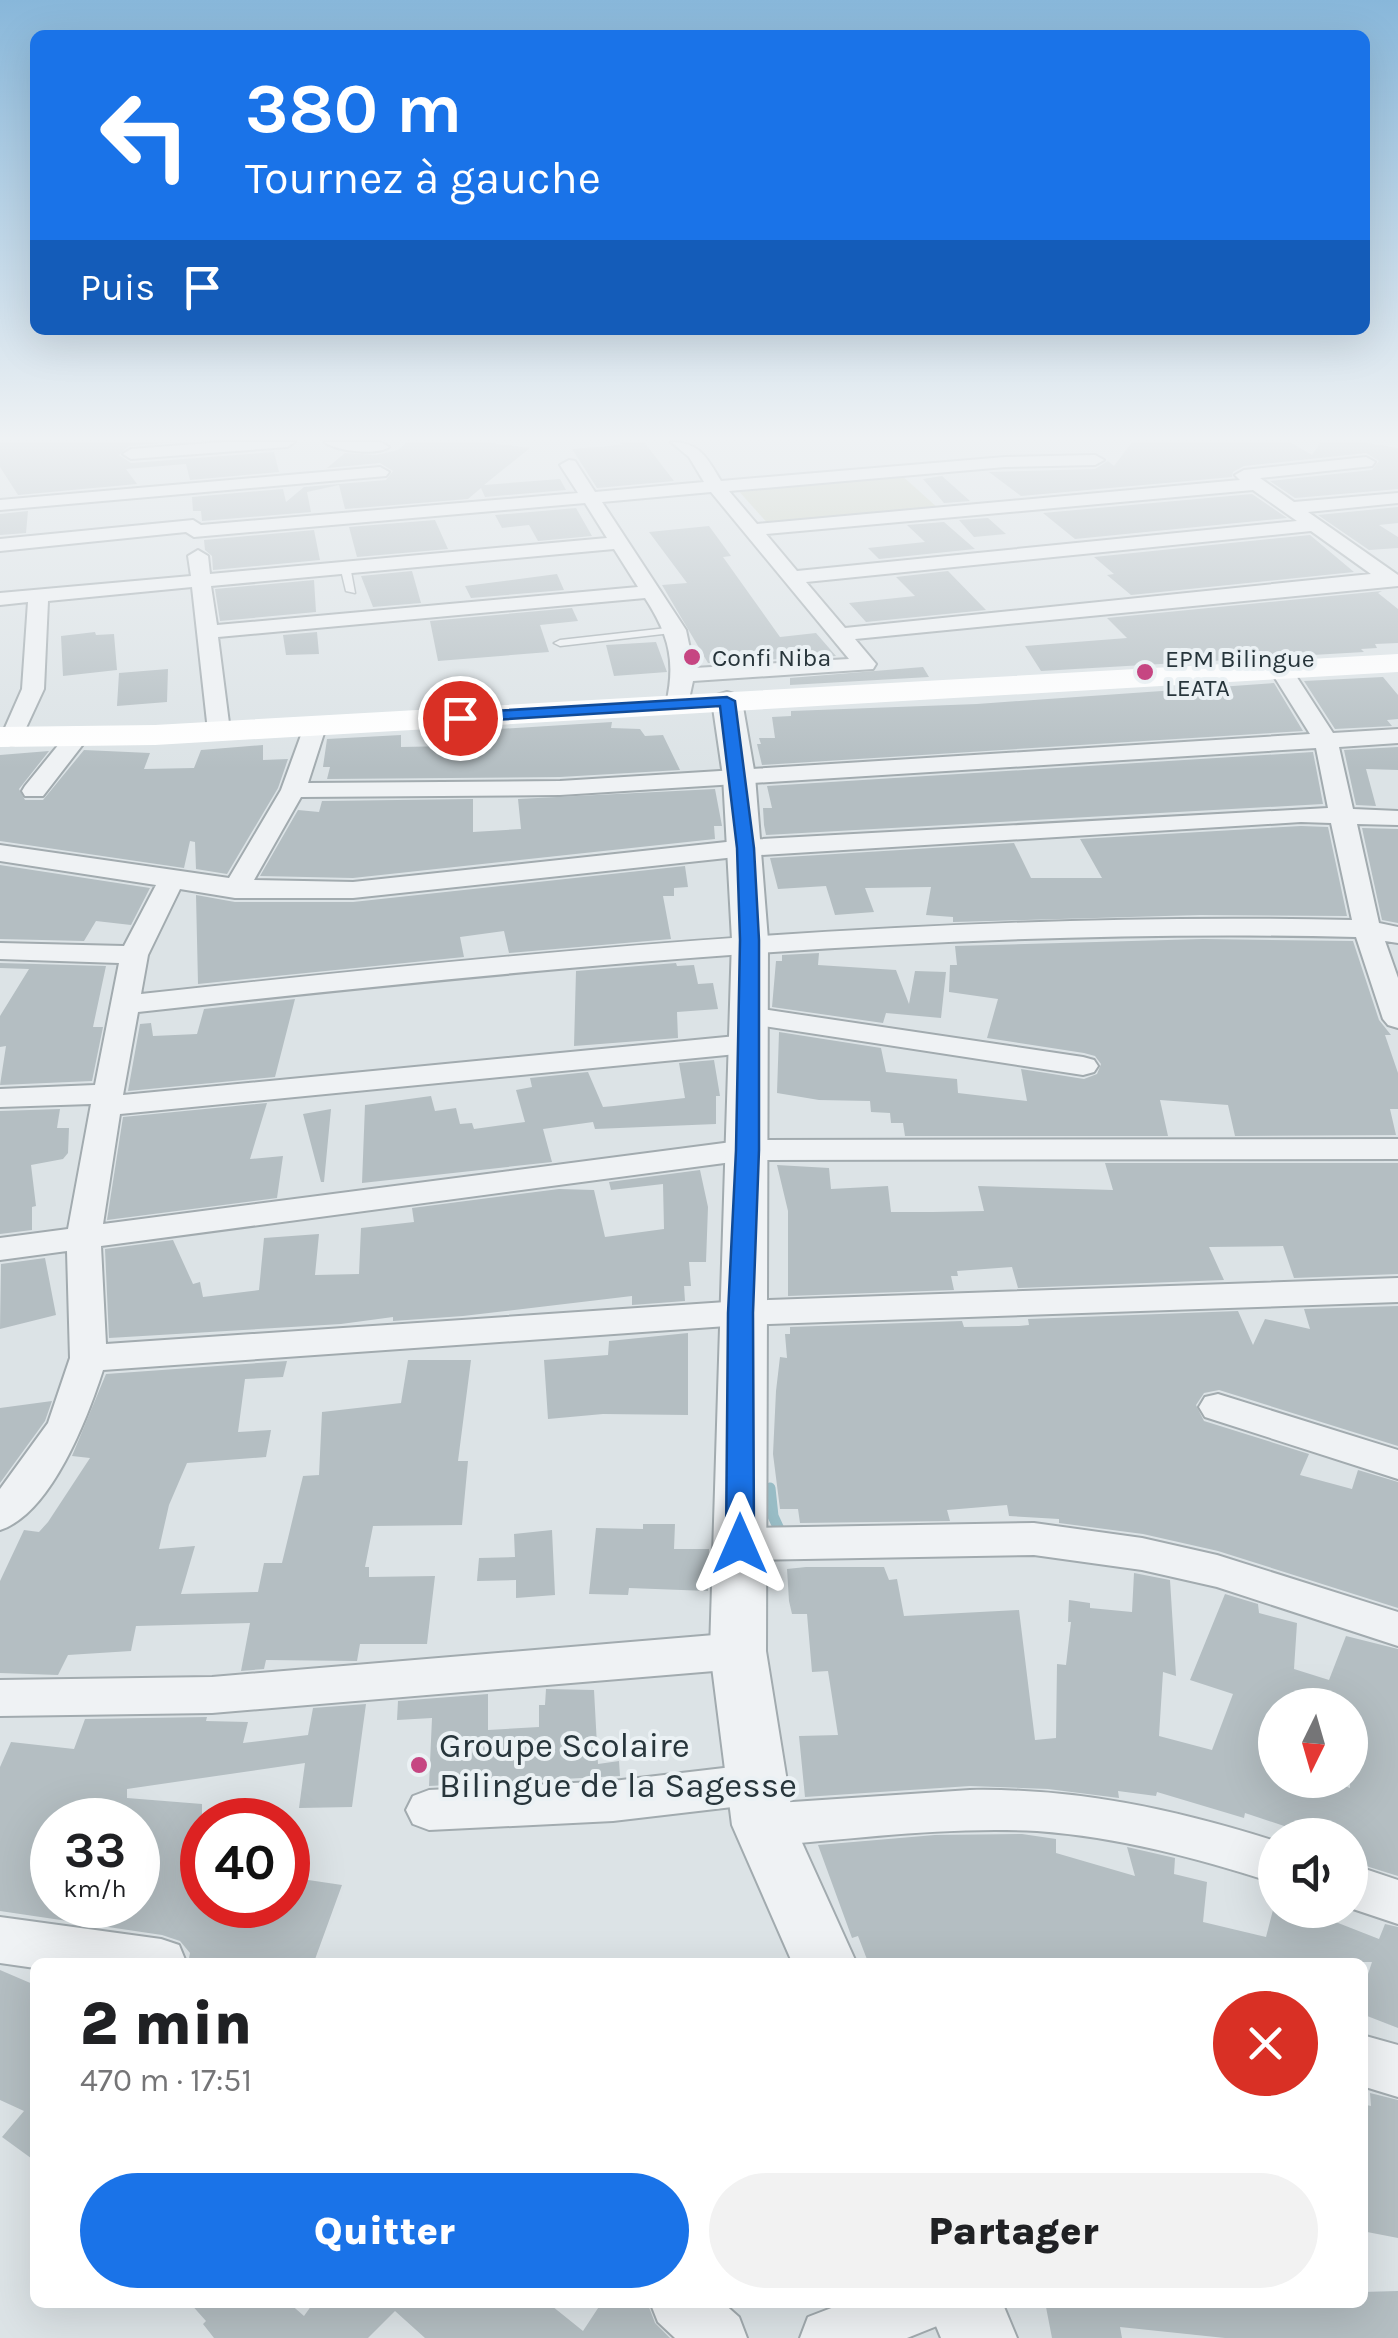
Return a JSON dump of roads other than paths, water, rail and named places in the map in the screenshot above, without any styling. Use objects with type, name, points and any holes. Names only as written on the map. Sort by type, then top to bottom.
[{"type":"main road","points":[[5,738],[315,726],[680,690],[727,701],[1398,663]]},
{"type":"street","points":[[197,551],[219,731]]},
{"type":"street","points":[[0,599],[521,551]]},
{"type":"street","points":[[622,551],[676,630],[684,650],[680,690],[865,664],[772,551]]},
{"type":"street","points":[[794,577],[1053,551]]},
{"type":"street","points":[[1352,551],[1394,581]]},
{"type":"street","points":[[843,634],[1394,581]]},
{"type":"street","points":[[208,632],[650,592]]},
{"type":"street","points":[[5,738],[33,689],[38,595]]},
{"type":"street","points":[[1281,670],[1326,741],[1367,930],[1398,1019]]},
{"type":"street","points":[[727,701],[746,848],[750,940],[748,1150],[740,1313],[738,1651],[760,1805],[822,1958]]},
{"type":"street","points":[[235,890],[294,790],[315,726]]},
{"type":"street","points":[[294,790],[560,788],[1398,736]]},
{"type":"street","points":[[34,791],[76,738]]},
{"type":"street","points":[[0,853],[235,890],[353,890],[746,848],[1281,816],[1398,818]]},
{"type":"street","points":[[0,1515],[29,1484],[66,1424],[88,1358],[84,1236],[107,1100],[128,1004],[134,955],[171,881]]},
{"type":"street","points":[[128,1004],[750,940],[1170,923],[1367,930],[1398,935]]},
{"type":"street","points":[[0,951],[134,955]]},
{"type":"street","points":[[0,1098],[107,1100],[748,1030],[1082,1066]]},
{"type":"street","points":[[0,1249],[748,1150],[1398,1148]]},
{"type":"street","points":[[88,1358],[740,1313],[1398,1290]]},
{"type":"street","points":[[1218,1407],[1398,1465]]},
{"type":"street","points":[[740,1544],[1034,1539],[1142,1554],[1217,1571],[1398,1629]]},
{"type":"street","points":[[0,1698],[212,1695],[738,1651]]},
{"type":"street","points":[[429,1810],[613,1801],[1001,1810],[1102,1818],[1198,1837],[1258,1856]]},
{"type":"street","points":[[1368,1892],[1398,1902]]},
{"type":"street","points":[[0,1940],[132,1958]]},
{"type":"street","points":[[1368,2062],[1398,2071]]},
{"type":"street","points":[[685,2308],[718,2338]]},
{"type":"street","points":[[829,2338],[911,2308]]},
{"type":"street","points":[[966,2308],[979,2338]]},
{"type":"lane","points":[[346,566],[351,591]]},
{"type":"lane","points":[[560,643],[676,630]]},
{"type":"waterway","points":[[770,1488],[773,1516],[783,1538]]},
{"type":"place","name":"Confi Niba","points":[[692,657]]},
{"type":"place","name":"EPM Bilingue LEATA","points":[[1145,672]]},
{"type":"place","name":"Groupe Scolaire Bilingue de la Sagesse","points":[[419,1765]]}]
